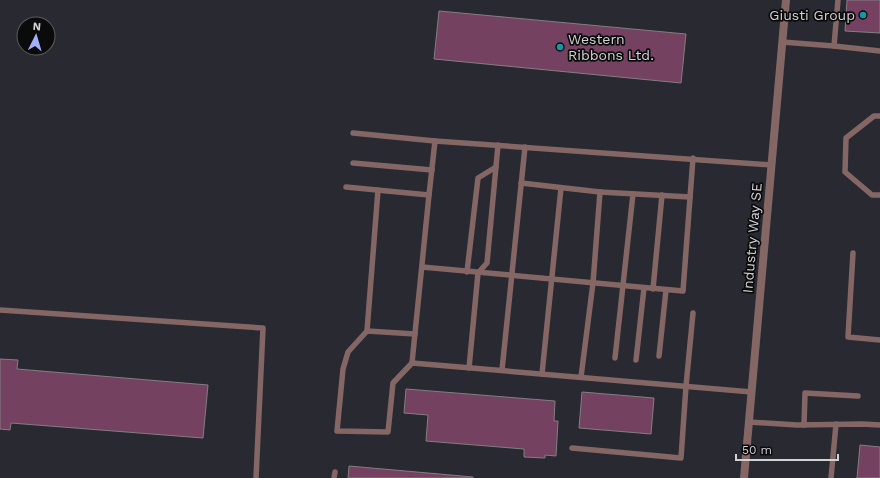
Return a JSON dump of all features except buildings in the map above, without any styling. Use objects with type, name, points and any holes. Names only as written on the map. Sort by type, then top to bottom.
[{"type":"street","name":"Industry Way SE","points":[[744,478],[786,0]]},
{"type":"lane","points":[[834,46],[838,0]]},
{"type":"lane","points":[[782,42],[880,51]]},
{"type":"lane","points":[[880,116],[874,116],[846,138],[845,172],[872,195],[880,195]]},
{"type":"lane","points":[[352,133],[772,165]]},
{"type":"lane","points":[[378,190],[367,331],[348,352],[343,369],[337,431],[388,432],[393,384],[412,363],[436,140]]},
{"type":"lane","points":[[469,368],[478,273],[487,264],[498,145]]},
{"type":"lane","points":[[502,370],[525,147]]},
{"type":"lane","points":[[422,267],[682,291],[693,158]]},
{"type":"lane","points":[[353,162],[432,170]]},
{"type":"lane","points":[[467,272],[478,178],[496,167]]},
{"type":"lane","points":[[521,183],[600,192],[690,197]]},
{"type":"lane","points":[[346,187],[429,195]]},
{"type":"lane","points":[[542,374],[561,188]]},
{"type":"lane","points":[[581,377],[593,283],[600,192]]},
{"type":"lane","points":[[615,358],[633,194]]},
{"type":"lane","points":[[653,288],[662,196]]},
{"type":"lane","points":[[853,253],[848,337],[880,340]]},
{"type":"lane","points":[[636,360],[644,288]]},
{"type":"lane","points":[[659,356],[666,290]]},
{"type":"lane","points":[[0,310],[263,328],[256,478]]},
{"type":"lane","points":[[572,448],[681,458],[693,313]]},
{"type":"lane","points":[[367,331],[415,334]]},
{"type":"lane","points":[[412,363],[752,392]]},
{"type":"lane","points":[[804,424],[805,393],[858,396]]},
{"type":"lane","points":[[749,422],[880,425]]},
{"type":"lane","points":[[830,478],[836,424]]},
{"type":"shaded area","points":[[0,0],[880,0],[880,478],[0,478]]},
{"type":"place","name":"Giusti Group","points":[[863,15]]},
{"type":"place","name":"Western Ribbons Ltd.","points":[[560,47]]}]
